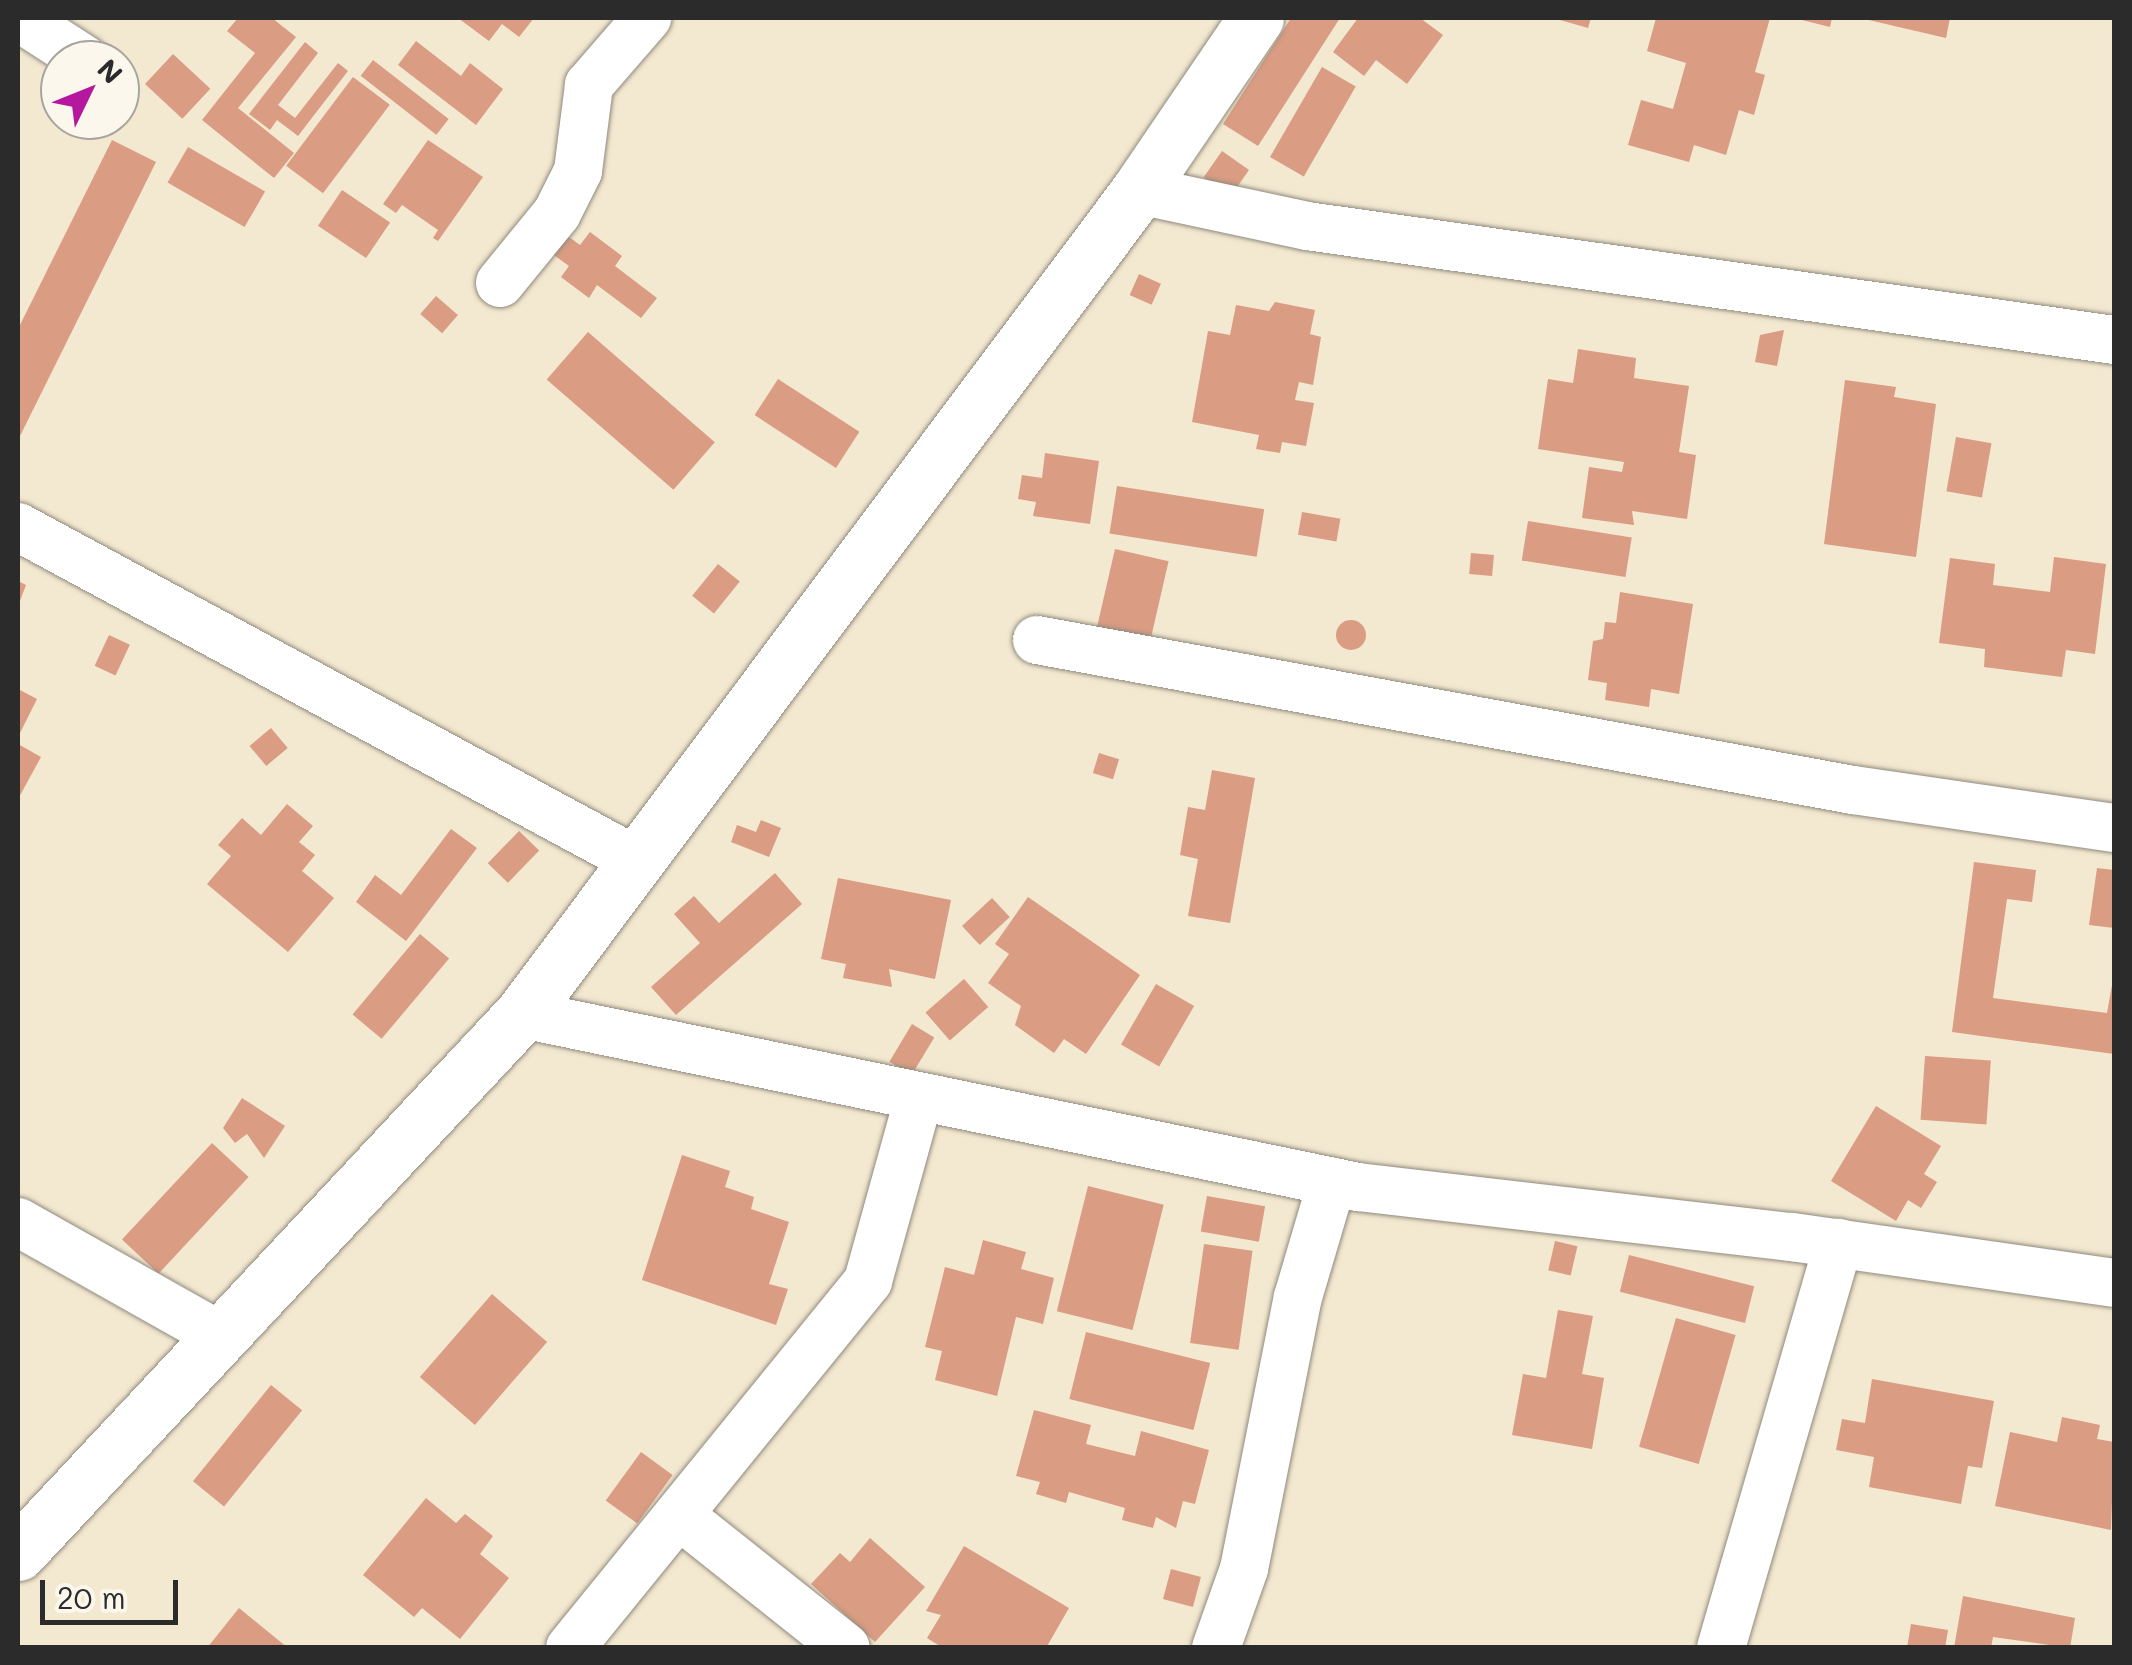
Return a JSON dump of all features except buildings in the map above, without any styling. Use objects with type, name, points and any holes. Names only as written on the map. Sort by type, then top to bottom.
[{"type":"street","points":[[20,18],[54,40]]},
{"type":"street","points":[[500,283],[557,213],[578,171],[589,85],[648,18]]},
{"type":"street","points":[[18,1554],[522,1014],[1139,190],[1256,18]]},
{"type":"street","points":[[1139,190],[1307,226],[2114,340]]},
{"type":"street","points":[[18,526],[637,861]]},
{"type":"street","points":[[1037,640],[1853,790],[2114,828]]},
{"type":"street","points":[[522,1014],[1332,1182],[1839,1244],[2114,1283]]},
{"type":"street","points":[[570,1648],[868,1281],[919,1096]]},
{"type":"street","points":[[1216,1648],[1244,1570],[1298,1298],[1332,1182]]},
{"type":"street","points":[[18,1222],[222,1337]]},
{"type":"street","points":[[1721,1648],[1839,1244]]},
{"type":"street","points":[[679,1515],[846,1648]]}]
